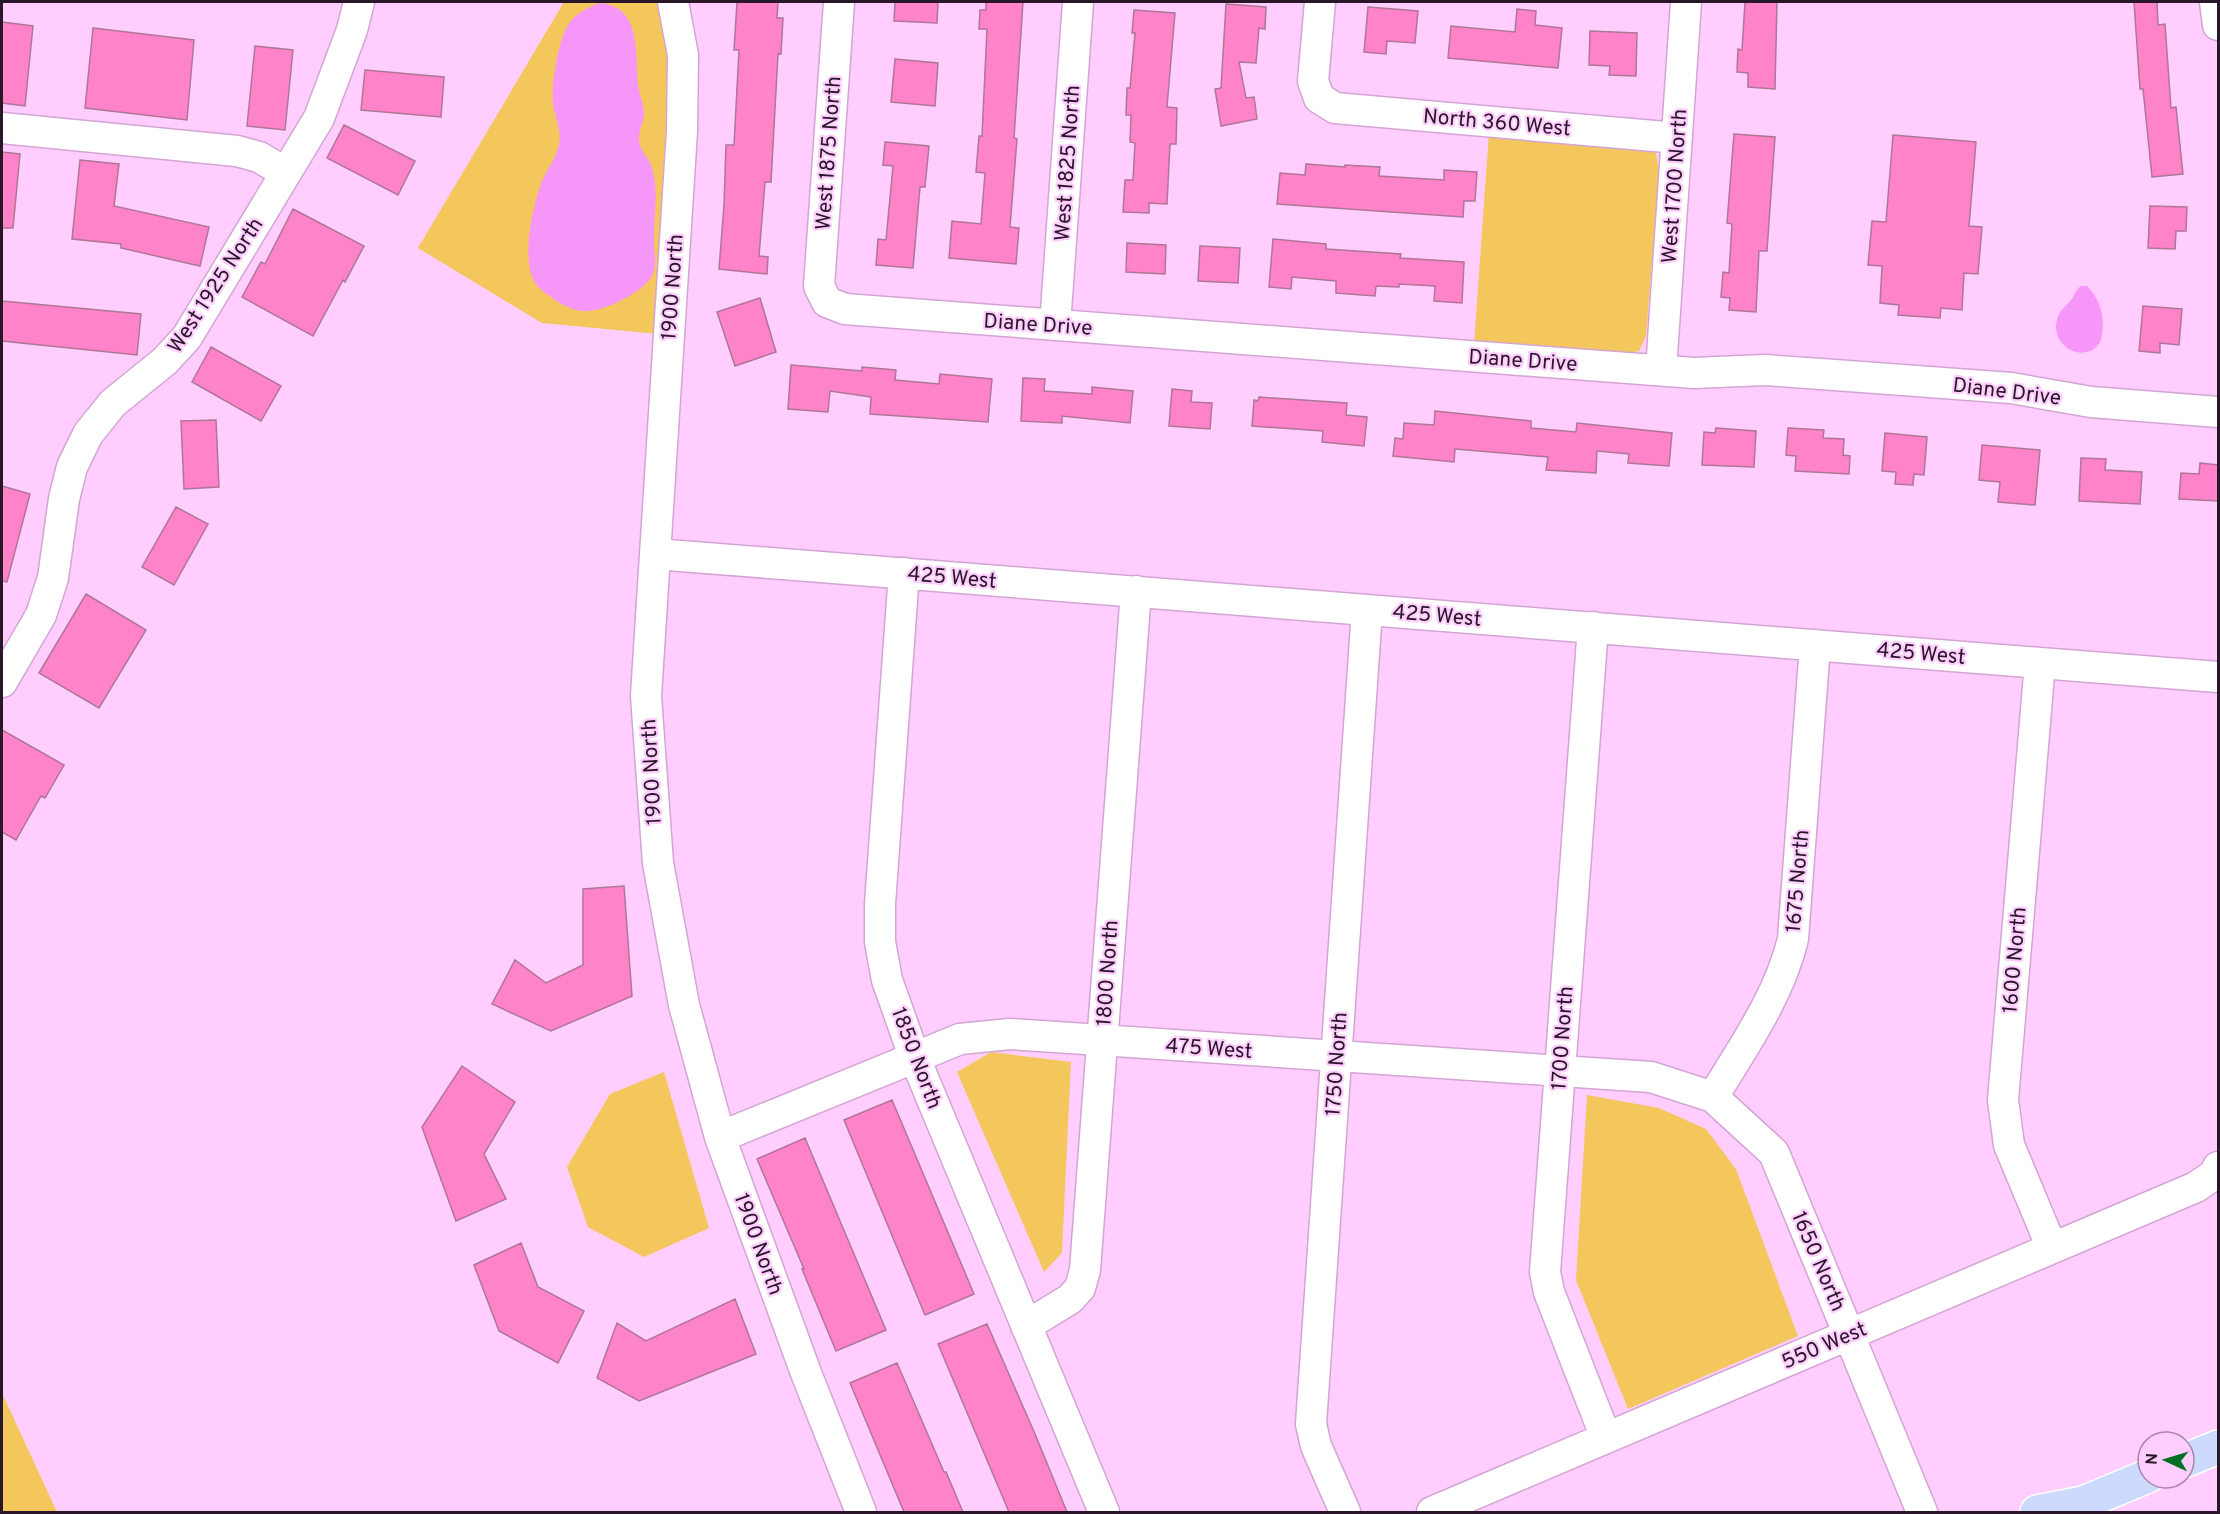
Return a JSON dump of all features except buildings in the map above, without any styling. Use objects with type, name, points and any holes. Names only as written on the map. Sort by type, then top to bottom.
[{"type":"main road","points":[[2196,1456],[2218,1447]]},
{"type":"main road","points":[[2037,1512],[2077,1508],[2136,1481]]},
{"type":"street","name":"West 1925 North","points":[[2,682],[41,615],[53,578],[64,499],[72,467],[88,434],[113,404],[165,361],[187,338],[319,118],[352,30],[359,2]]},
{"type":"street","name":"1900 North","points":[[672,2],[683,55],[682,131],[646,696],[655,839],[684,1005],[720,1137],[806,1373],[861,1512]]},
{"type":"street","name":"West 1875 North","points":[[827,302],[819,286],[839,2]]},
{"type":"street","name":"West 1825 North","points":[[1055,325],[1078,2]]},
{"type":"street","name":"North 360 West","points":[[1320,2],[1313,81],[1319,98],[1335,108],[1677,138]]},
{"type":"street","name":"West 1700 North","points":[[1661,370],[1686,2]]},
{"type":"street","points":[[2215,2],[2218,26]]},
{"type":"street","points":[[2,128],[237,151],[259,157],[286,173]]},
{"type":"street","name":"Diane Drive","points":[[827,302],[845,309],[1694,373],[1765,370],[2011,388],[2091,402],[2218,412]]},
{"type":"street","name":"425 West","points":[[655,554],[2218,677]]},
{"type":"street","name":"1850 North","points":[[904,573],[880,904],[880,942],[887,980],[914,1056],[1104,1512]]},
{"type":"street","name":"1800 North","points":[[1026,1326],[1070,1299],[1080,1288],[1085,1270],[1136,591]]},
{"type":"street","name":"1750 North","points":[[1345,1512],[1316,1446],[1311,1424],[1367,610]]},
{"type":"street","name":"1700 North","points":[[1593,627],[1545,1272],[1549,1292],[1606,1438]]},
{"type":"street","name":"1675 North","points":[[1713,1097],[1772,998],[1788,960],[1793,939],[1815,645]]},
{"type":"street","name":"1600 North","points":[[2040,663],[2003,1100],[2009,1145],[2052,1248]]},
{"type":"street","name":"475 West","points":[[720,1137],[960,1038],[1010,1034],[1651,1077],[1713,1097]]},
{"type":"street","name":"1650 North","points":[[1713,1097],[1774,1153],[1922,1512]]},
{"type":"street","name":"550 West","points":[[1432,1512],[2196,1187],[2217,1170]]},
{"type":"shaded area","points":[[564,2],[657,2],[673,61],[658,334],[542,323],[418,248]]},
{"type":"shaded area","points":[[601,3],[624,13],[634,34],[638,84],[644,115],[639,141],[651,165],[655,184],[655,264],[653,273],[646,283],[631,295],[611,305],[585,311],[565,306],[537,286],[528,257],[532,216],[544,176],[559,144],[560,134],[553,104],[553,86],[561,42],[564,32],[574,17],[587,8]]},
{"type":"shaded area","points":[[1489,132],[1637,145],[1656,153],[1659,172],[1646,336],[1639,351],[1624,354],[1474,344]]},
{"type":"shaded area","points":[[2081,286],[2087,286],[2091,290],[2101,308],[2103,324],[2099,344],[2083,353],[2068,349],[2058,337],[2056,328],[2059,314]]},
{"type":"shaded area","points":[[991,1052],[1071,1062],[1062,1253],[1044,1272],[957,1072]]},
{"type":"shaded area","points":[[664,1072],[709,1228],[644,1257],[588,1227],[567,1167],[610,1094]]},
{"type":"shaded area","points":[[1587,1095],[1659,1108],[1706,1129],[1736,1169],[1798,1336],[1628,1409],[1576,1280]]},
{"type":"shaded area","points":[[2,1393],[57,1512],[2,1512]]}]
